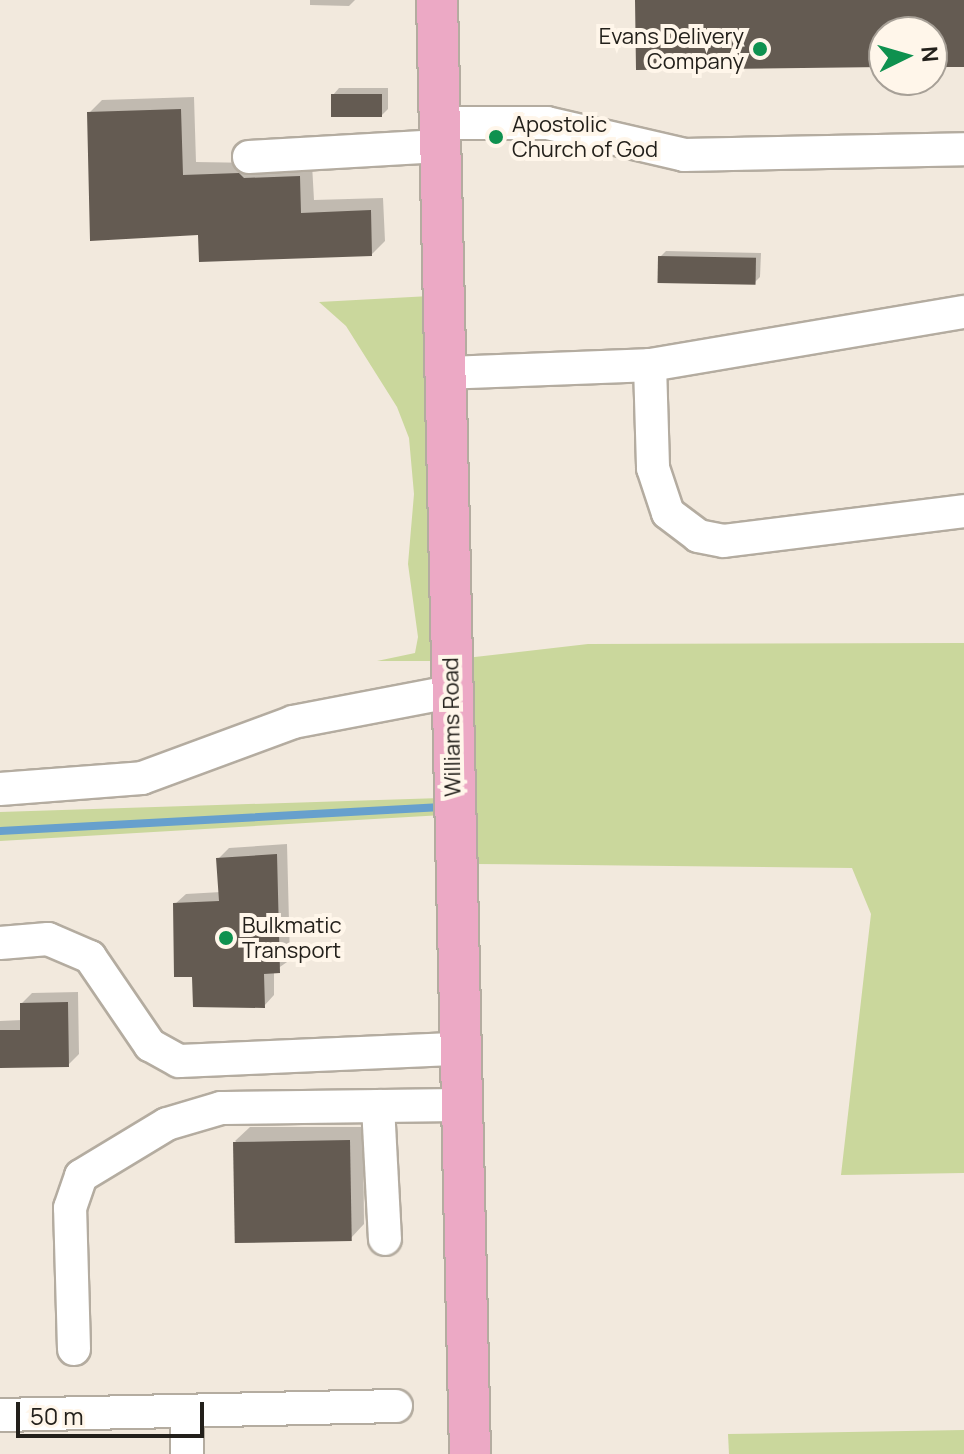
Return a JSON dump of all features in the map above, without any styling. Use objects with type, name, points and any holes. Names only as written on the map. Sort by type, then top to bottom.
[{"type":"main road","name":"Williams Road","points":[[437,0],[470,1454]]},
{"type":"lane","points":[[249,157],[547,123],[684,155],[964,149]]},
{"type":"lane","points":[[445,373],[650,365],[964,312]]},
{"type":"lane","points":[[650,365],[653,468],[668,513],[698,536],[724,541],[964,511]]},
{"type":"lane","points":[[0,789],[142,778],[293,722],[451,692]]},
{"type":"lane","points":[[0,943],[48,939],[90,957],[150,1045],[179,1061],[459,1049]]},
{"type":"lane","points":[[74,1349],[70,1208],[81,1176],[167,1124],[221,1108],[461,1105]]},
{"type":"lane","points":[[378,1106],[385,1239]]},
{"type":"lane","points":[[0,1415],[396,1406]]},
{"type":"lane","points":[[187,1411],[187,1454]]},
{"type":"green space","points":[[430,296],[440,661],[377,661],[415,653],[418,637],[408,564],[414,494],[409,438],[397,407],[346,326],[319,302]]},
{"type":"green space","points":[[964,643],[964,1173],[841,1175],[871,914],[852,868],[475,864],[466,658],[588,644]]},
{"type":"green space","points":[[441,798],[443,815],[0,841],[0,812]]},
{"type":"green space","points":[[964,1430],[964,1454],[729,1454],[728,1434]]},
{"type":"building","name":"Evans Delivery Company","points":[[635,0],[964,0],[964,67],[948,67],[948,16],[868,16],[868,67],[636,70]]},
{"type":"building","points":[[331,94],[382,94],[382,117],[331,117]]},
{"type":"building","points":[[181,109],[183,175],[239,173],[244,178],[300,176],[301,213],[371,210],[372,256],[199,262],[198,235],[90,241],[87,112]]},
{"type":"building","points":[[658,256],[756,258],[756,285],[658,283]]},
{"type":"building","name":"Bulkmatic Transport","points":[[277,854],[280,973],[264,974],[265,1008],[193,1007],[192,977],[174,977],[173,903],[219,901],[216,858]]},
{"type":"building","points":[[68,1002],[69,1067],[0,1068],[0,1030],[20,1030],[20,1003]]},
{"type":"building","points":[[350,1140],[352,1241],[235,1243],[233,1142]]},
{"type":"waterway","points":[[0,831],[437,807]]},
{"type":"place","name":"Evans Delivery Company","points":[[760,49]]},
{"type":"place","name":"Apostolic Church of God","points":[[496,137]]},
{"type":"place","name":"Bulkmatic Transport","points":[[226,938]]}]
